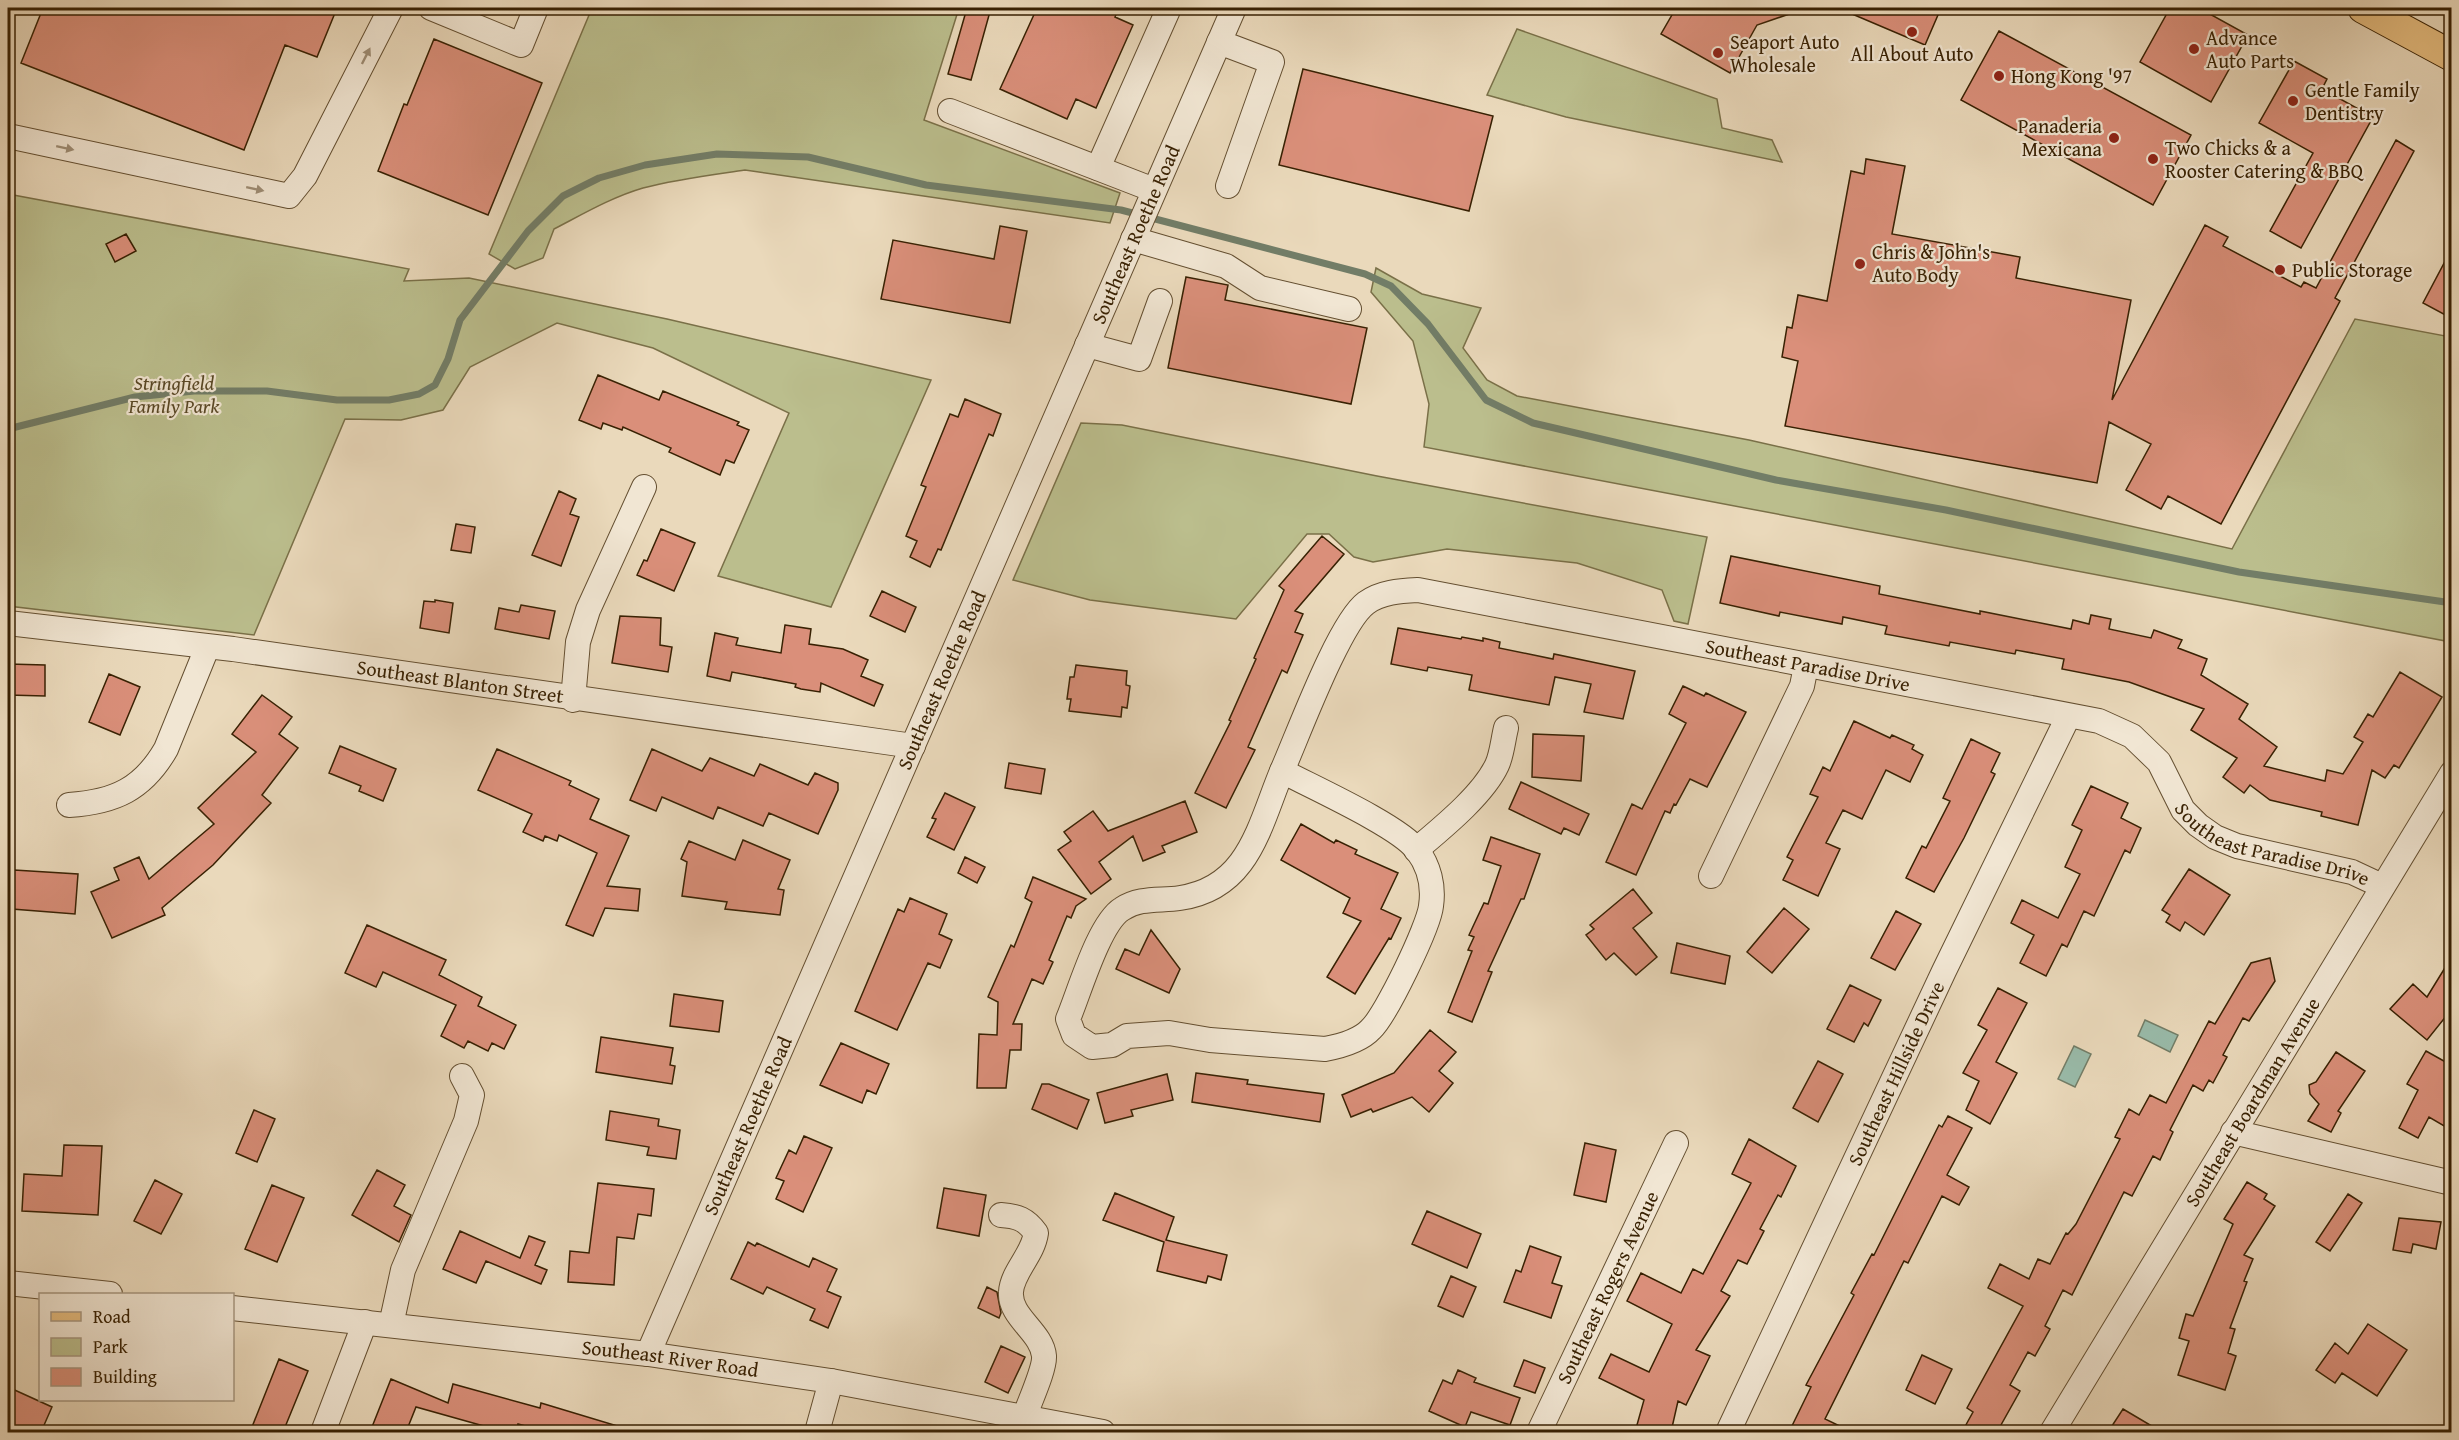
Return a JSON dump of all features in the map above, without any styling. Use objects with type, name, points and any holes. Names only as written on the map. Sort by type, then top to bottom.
[{"type":"main road","points":[[2363,8],[2451,56]]},
{"type":"street","points":[[8,136],[289,196],[305,176],[391,8]]},
{"type":"street","points":[[431,8],[521,45],[536,8]]},
{"type":"street","points":[[1098,168],[1169,8]]},
{"type":"street","name":"Southeast Roethe Road","points":[[648,1354],[778,1048],[913,746],[1234,8]]},
{"type":"street","points":[[1219,42],[1272,62],[1228,186]]},
{"type":"street","points":[[950,111],[1154,190]]},
{"type":"street","points":[[1133,239],[1226,266],[1260,288],[1350,309]]},
{"type":"street","points":[[1087,345],[1139,359],[1160,301]]},
{"type":"street","points":[[573,700],[578,642],[588,610],[644,487]]},
{"type":"street","name":"Southeast Paradise Drive","points":[[1282,771],[1397,832],[1416,850],[1426,866],[1432,887],[1431,909],[1389,1005],[1370,1030],[1343,1046],[1325,1049],[1210,1040],[1169,1033],[1127,1036],[1112,1045],[1092,1047],[1074,1035],[1068,1019],[1102,933],[1121,909],[1141,901],[1181,898],[1214,889],[1228,879],[1246,857],[1282,771],[1347,624],[1366,603],[1391,592],[1418,590],[2068,717],[2099,721],[2132,736],[2159,762],[2183,810],[2215,837],[2237,846],[2352,872],[2382,886]]},
{"type":"street","name":"Southeast Blanton Street","points":[[8,623],[207,648],[913,746]]},
{"type":"street","points":[[69,806],[97,803],[123,794],[145,778],[158,764],[207,648]]},
{"type":"street","points":[[1711,876],[1802,686],[1806,666]]},
{"type":"street","name":"Southeast Hillside Drive","points":[[1728,1432],[1939,982],[2068,717]]},
{"type":"street","points":[[1416,850],[1444,826],[1491,775],[1498,763],[1506,728]]},
{"type":"street","name":"Southeast Boardman Avenue","points":[[2052,1432],[2451,773]]},
{"type":"street","points":[[391,1325],[403,1270],[466,1121],[472,1095],[462,1076]]},
{"type":"street","points":[[2233,1132],[2451,1183]]},
{"type":"street","name":"Southeast Rogers Avenue","points":[[1539,1432],[1676,1143]]},
{"type":"street","points":[[1001,1215],[1022,1219],[1036,1233],[1034,1246],[1011,1291],[1012,1301],[1040,1341],[1044,1358],[1024,1418]]},
{"type":"street","points":[[8,1283],[101,1293]]},
{"type":"street","name":"Southeast River Road","points":[[234,1308],[648,1354],[831,1381],[1103,1432]]},
{"type":"street","points":[[323,1432],[365,1322]]},
{"type":"street","points":[[817,1432],[831,1381]]},
{"type":"green space","points":[[592,8],[959,8],[924,120],[1120,193],[1110,223],[745,170],[668,182],[620,196],[554,229],[543,258],[515,269],[489,254]]},
{"type":"green space","points":[[1517,29],[1717,99],[1722,128],[1772,140],[1782,162],[1566,117],[1487,95]]},
{"type":"green space","name":"Stringfield Family Park","points":[[8,194],[409,269],[404,281],[469,278],[667,319],[931,380],[831,607],[718,576],[789,413],[653,348],[557,323],[470,367],[443,410],[401,420],[345,419],[254,635],[8,606]]},
{"type":"green space","points":[[1376,268],[1422,294],[1481,308],[1463,348],[1487,380],[1517,396],[1749,440],[2232,549],[2355,319],[2451,337],[2451,642],[1424,447],[1429,404],[1413,341],[1371,292]]},
{"type":"green space","points":[[1081,423],[1122,425],[1377,476],[1707,537],[1688,624],[1674,621],[1662,590],[1577,563],[1447,549],[1373,562],[1354,557],[1329,534],[1307,534],[1236,619],[1090,600],[1013,580]]},
{"type":"shaded area","points":[[2145,1020],[2178,1035],[2170,1052],[2138,1036]]},
{"type":"shaded area","points":[[2074,1046],[2091,1054],[2075,1087],[2058,1079]]},
{"type":"building","points":[[43,8],[337,8],[317,57],[285,45],[244,150],[21,63]]},
{"type":"building","points":[[967,8],[991,8],[971,80],[948,74]]},
{"type":"building","points":[[1037,8],[1119,8],[1115,17],[1133,25],[1096,108],[1076,99],[1067,119],[1000,89]]},
{"type":"building","name":"Seaport Auto Wholesale","points":[[1676,8],[1800,8],[1801,10],[1757,25],[1730,73],[1661,34]]},
{"type":"building","name":"All About Auto","points":[[1838,8],[1941,8],[1925,45]]},
{"type":"building","name":"Advance Auto Parts","points":[[2170,8],[2199,8],[2248,35],[2211,102],[2140,62]]},
{"type":"building","points":[[1999,31],[2191,135],[2153,205],[1961,100]]},
{"type":"building","points":[[434,39],[542,83],[488,215],[378,171],[404,104],[407,105]]},
{"type":"building","points":[[2294,61],[2327,79],[2322,89],[2373,117],[2301,248],[2270,231],[2313,153],[2259,123]]},
{"type":"building","points":[[1303,69],[1493,116],[1469,211],[1279,165]]},
{"type":"building","points":[[2396,140],[2414,151],[2335,298],[2340,301],[2221,524],[2168,496],[2161,509],[2126,490],[2151,444],[2109,422],[2097,483],[1785,426],[1798,361],[1782,357],[1787,327],[1792,328],[1798,295],[1827,301],[1851,171],[1864,174],[1866,159],[1905,166],[1892,234],[2020,257],[2016,278],[2131,300],[2112,400],[2205,225],[2228,237],[2223,246],[2301,287],[2304,282],[2316,288]]},
{"type":"building","points":[[1000,226],[1027,231],[1010,323],[881,299],[893,240],[994,259]]},
{"type":"building","points":[[126,234],[136,251],[115,262],[106,244]]},
{"type":"building","points":[[2451,250],[2451,318],[2423,303]]},
{"type":"building","points":[[1186,277],[1228,285],[1225,300],[1367,328],[1351,404],[1168,368]]},
{"type":"building","points":[[598,375],[659,400],[663,391],[739,422],[737,425],[749,430],[734,463],[726,460],[720,475],[669,452],[671,448],[623,427],[622,430],[603,423],[601,429],[579,420]]},
{"type":"building","points":[[965,399],[1001,414],[993,436],[989,434],[941,550],[938,549],[930,567],[910,557],[917,541],[906,536],[926,487],[921,485],[950,414],[958,417]]},
{"type":"building","points":[[559,491],[576,499],[570,514],[579,517],[561,566],[532,555]]},
{"type":"building","points":[[456,524],[475,527],[471,553],[451,550]]},
{"type":"building","points":[[661,529],[695,543],[674,591],[637,575],[644,560],[647,561]]},
{"type":"building","points":[[1322,536],[1344,554],[1295,611],[1303,614],[1295,632],[1303,635],[1287,673],[1282,670],[1248,747],[1255,750],[1226,808],[1195,793],[1231,721],[1229,720],[1256,659],[1254,658],[1284,590],[1279,586]]},
{"type":"building","points":[[1731,556],[1880,586],[1879,594],[1980,614],[1980,611],[2071,629],[2073,620],[2089,624],[2091,615],[2111,619],[2109,629],[2151,638],[2154,630],[2182,640],[2178,648],[2207,659],[2201,675],[2248,704],[2239,719],[2277,747],[2264,766],[2325,781],[2327,770],[2343,774],[2363,742],[2354,737],[2368,714],[2373,717],[2400,672],[2442,697],[2399,768],[2394,765],[2385,778],[2372,770],[2358,825],[2321,816],[2322,812],[2270,800],[2250,785],[2244,793],[2223,777],[2237,758],[2191,730],[2204,709],[2129,682],[2062,669],[2064,659],[2016,650],[2015,654],[1950,642],[1949,646],[1885,634],[1887,626],[1843,617],[1842,624],[1780,612],[1779,616],[1720,603]]},
{"type":"building","points":[[882,591],[916,607],[905,632],[870,616]]},
{"type":"building","points":[[435,600],[453,603],[449,633],[420,628],[424,601],[435,602]]},
{"type":"building","points":[[521,605],[555,611],[549,639],[495,629],[499,608],[519,612]]},
{"type":"building","points":[[620,616],[661,618],[660,645],[672,647],[668,672],[612,663]]},
{"type":"building","points":[[785,625],[811,629],[809,644],[843,649],[868,660],[861,676],[883,685],[874,706],[821,683],[820,692],[795,687],[796,684],[732,672],[730,681],[707,676],[715,633],[738,638],[736,645],[781,653]]},
{"type":"building","points":[[1398,628],[1461,639],[1462,637],[1483,641],[1483,638],[1500,642],[1499,648],[1553,659],[1554,654],[1635,671],[1623,719],[1584,712],[1591,684],[1555,677],[1549,705],[1469,690],[1472,675],[1428,667],[1427,671],[1391,664]]},
{"type":"building","points":[[8,664],[45,665],[45,696],[8,695]]},
{"type":"building","points":[[1076,665],[1127,671],[1126,685],[1130,686],[1127,708],[1122,707],[1121,717],[1069,711],[1071,699],[1067,699],[1070,677],[1074,677]]},
{"type":"building","points":[[109,674],[140,687],[120,735],[89,722]]},
{"type":"building","points":[[1683,686],[1704,696],[1706,693],[1746,712],[1707,787],[1690,779],[1670,813],[1665,811],[1636,875],[1606,862],[1632,804],[1642,809],[1686,723],[1669,714]]},
{"type":"building","points":[[262,695],[292,717],[279,734],[298,748],[262,795],[271,803],[213,865],[162,908],[165,915],[112,938],[91,892],[119,880],[114,868],[139,857],[149,879],[214,824],[198,808],[256,752],[232,734]]},
{"type":"building","points":[[1854,721],[1890,738],[1892,735],[1914,745],[1912,749],[1923,755],[1910,782],[1886,770],[1862,819],[1843,810],[1826,843],[1840,849],[1818,896],[1783,880],[1793,860],[1787,857],[1818,797],[1810,794],[1823,767],[1830,771]]},
{"type":"building","points":[[1533,734],[1584,736],[1581,781],[1532,777]]},
{"type":"building","points":[[1971,739],[2000,753],[1991,772],[1995,774],[1964,838],[1934,892],[1906,878],[1922,846],[1926,848],[1950,801],[1943,798]]},
{"type":"building","points":[[340,746],[396,769],[383,801],[359,791],[361,786],[329,773]]},
{"type":"building","points":[[497,749],[571,781],[569,785],[599,799],[590,819],[629,836],[607,886],[640,889],[638,911],[605,908],[593,936],[566,925],[597,853],[559,835],[557,841],[545,836],[543,841],[523,832],[532,814],[478,790]]},
{"type":"building","points":[[652,749],[702,771],[710,758],[754,776],[760,764],[808,785],[815,773],[838,783],[838,790],[818,834],[769,813],[763,826],[718,807],[713,819],[662,797],[656,811],[630,800]]},
{"type":"building","points":[[1009,763],[1045,769],[1041,794],[1005,788]]},
{"type":"building","points":[[1521,782],[1589,814],[1579,835],[1564,828],[1561,834],[1509,809]]},
{"type":"building","points":[[2091,786],[2128,803],[2121,818],[2141,828],[2130,853],[2125,850],[2094,916],[2084,911],[2067,947],[2062,944],[2046,976],[2020,963],[2034,935],[2011,923],[2022,900],[2058,918],[2080,874],[2065,867],[2082,830],[2072,825]]},
{"type":"building","points":[[945,793],[975,807],[954,850],[927,837],[936,819],[932,818]]},
{"type":"building","points":[[1185,801],[1197,832],[1162,846],[1165,852],[1143,861],[1133,836],[1099,862],[1111,879],[1091,894],[1058,850],[1071,841],[1064,832],[1093,811],[1108,831]]},
{"type":"building","points":[[1301,824],[1334,843],[1336,840],[1357,850],[1355,854],[1398,873],[1381,909],[1401,918],[1391,939],[1389,938],[1355,994],[1327,977],[1361,921],[1343,913],[1350,898],[1281,860]]},
{"type":"building","points":[[1491,837],[1540,854],[1524,899],[1521,899],[1488,971],[1492,972],[1472,1022],[1448,1012],[1472,951],[1468,950],[1474,937],[1469,935],[1484,903],[1488,904],[1501,866],[1483,860]]},
{"type":"building","points":[[743,840],[790,860],[778,889],[784,890],[780,915],[725,909],[727,902],[682,896],[687,862],[681,859],[689,841],[735,860]]},
{"type":"building","points":[[965,857],[985,867],[977,883],[958,873]]},
{"type":"building","points":[[2189,869],[2230,895],[2204,935],[2185,922],[2180,931],[2166,922],[2170,915],[2162,910]]},
{"type":"building","points":[[14,870],[78,874],[75,914],[12,909]]},
{"type":"building","points":[[1033,877],[1086,899],[1076,906],[1071,918],[1067,916],[1049,960],[1053,962],[1043,984],[1032,979],[1013,1024],[1022,1024],[1021,1050],[1010,1050],[1006,1088],[977,1088],[979,1034],[997,1035],[998,1002],[988,997],[1011,945],[1014,947],[1032,902],[1025,898]]},
{"type":"building","points":[[1633,889],[1652,913],[1633,928],[1657,957],[1636,975],[1614,953],[1606,960],[1586,935],[1594,929],[1590,925]]},
{"type":"building","points":[[910,898],[947,914],[939,934],[952,940],[940,968],[928,963],[897,1030],[855,1011],[898,909],[904,912]]},
{"type":"building","points":[[1784,908],[1809,929],[1772,973],[1747,952]]},
{"type":"building","points":[[1896,911],[1921,924],[1895,970],[1871,958]]},
{"type":"building","points":[[367,925],[446,960],[439,975],[482,997],[478,1006],[516,1025],[504,1049],[492,1043],[488,1051],[468,1041],[464,1048],[441,1036],[456,1005],[383,972],[376,987],[345,973]]},
{"type":"building","points":[[1151,930],[1180,969],[1169,993],[1116,969],[1125,949],[1139,955]]},
{"type":"building","points":[[1677,943],[1730,956],[1725,984],[1671,973]]},
{"type":"building","points":[[2270,958],[2275,981],[2249,1021],[2243,1018],[2223,1055],[2227,1057],[2213,1083],[2209,1080],[2203,1091],[2193,1085],[2170,1130],[2173,1132],[2160,1160],[2153,1156],[2132,1196],[2124,1192],[2072,1295],[2063,1290],[2045,1326],[2050,1329],[2035,1356],[2028,1352],[2010,1385],[2020,1391],[1997,1432],[1962,1432],[1973,1412],[1967,1408],[2023,1306],[1988,1288],[2000,1264],[2029,1279],[2038,1259],[2050,1264],[2066,1233],[2068,1234],[2076,1224],[2120,1139],[2115,1137],[2129,1109],[2139,1115],[2150,1095],[2166,1103],[2209,1021],[2215,1024],[2251,963]]},
{"type":"building","points":[[2451,958],[2451,1010],[2427,1040],[2390,1009],[2413,984],[2427,997]]},
{"type":"building","points":[[1850,985],[1881,1000],[1868,1026],[1864,1023],[1854,1042],[1827,1029]]},
{"type":"building","points":[[1998,988],[2027,1003],[1996,1062],[2017,1073],[1990,1124],[1966,1110],[1979,1081],[1963,1073],[1987,1030],[1978,1025]]},
{"type":"building","points":[[674,994],[723,1001],[719,1032],[670,1026]]},
{"type":"building","points":[[1430,1030],[1456,1052],[1439,1071],[1453,1083],[1429,1112],[1412,1097],[1373,1112],[1371,1109],[1351,1117],[1342,1095],[1394,1073]]},
{"type":"building","points":[[601,1037],[673,1048],[670,1065],[675,1066],[672,1084],[596,1072]]},
{"type":"building","points":[[841,1043],[889,1064],[876,1094],[867,1090],[862,1103],[820,1085]]},
{"type":"building","points":[[2426,1051],[2451,1065],[2451,1130],[2429,1117],[2418,1138],[2399,1128],[2418,1090],[2407,1084]]},
{"type":"building","points":[[2336,1052],[2365,1071],[2338,1111],[2341,1113],[2331,1132],[2308,1121],[2319,1104],[2310,1094],[2309,1085],[2316,1082]]},
{"type":"building","points":[[1818,1061],[1843,1074],[1818,1122],[1793,1108]]},
{"type":"building","points":[[1196,1073],[1248,1080],[1247,1084],[1324,1094],[1320,1122],[1192,1102]]},
{"type":"building","points":[[1167,1074],[1173,1100],[1131,1110],[1133,1116],[1105,1123],[1097,1093]]},
{"type":"building","points":[[1042,1084],[1049,1084],[1089,1100],[1077,1129],[1032,1109]]},
{"type":"building","points":[[254,1110],[275,1119],[257,1162],[236,1153]]},
{"type":"building","points":[[610,1111],[659,1119],[658,1126],[680,1130],[676,1159],[647,1155],[649,1147],[606,1140]]},
{"type":"building","points":[[1948,1116],[1972,1128],[1947,1175],[1969,1187],[1959,1205],[1942,1196],[1908,1263],[1904,1261],[1825,1419],[1852,1432],[1789,1432],[1811,1387],[1806,1385],[1854,1295],[1851,1293],[1872,1254],[1874,1255],[1939,1125],[1942,1127]]},
{"type":"building","points":[[804,1136],[832,1148],[803,1212],[776,1199],[784,1181],[776,1178],[789,1150],[796,1154]]},
{"type":"building","points":[[1749,1139],[1796,1166],[1781,1197],[1778,1195],[1760,1229],[1764,1231],[1747,1264],[1738,1260],[1721,1291],[1730,1296],[1696,1350],[1710,1356],[1686,1405],[1678,1401],[1671,1432],[1635,1432],[1644,1400],[1599,1378],[1611,1354],[1649,1372],[1672,1324],[1627,1301],[1641,1273],[1681,1293],[1693,1269],[1703,1274],[1751,1183],[1732,1174]]},
{"type":"building","points":[[1585,1143],[1616,1150],[1606,1202],[1574,1195]]},
{"type":"building","points":[[64,1145],[102,1146],[98,1215],[22,1211],[24,1174],[62,1176]]},
{"type":"building","points":[[377,1170],[405,1185],[394,1206],[411,1215],[399,1242],[352,1215]]},
{"type":"building","points":[[155,1180],[182,1194],[161,1234],[134,1221]]},
{"type":"building","points":[[2247,1182],[2267,1194],[2264,1199],[2275,1206],[2244,1255],[2253,1259],[2230,1328],[2235,1329],[2228,1353],[2236,1356],[2225,1390],[2178,1375],[2189,1341],[2179,1338],[2186,1314],[2193,1316],[2233,1224],[2224,1219]]},
{"type":"building","points":[[598,1183],[654,1189],[651,1216],[638,1214],[634,1239],[617,1237],[614,1285],[568,1282],[570,1251],[589,1253]]},
{"type":"building","points":[[272,1185],[304,1198],[277,1262],[245,1249]]},
{"type":"building","points":[[944,1188],[986,1195],[979,1236],[937,1228]]},
{"type":"building","points":[[1115,1193],[1174,1217],[1166,1240],[1227,1255],[1221,1280],[1208,1276],[1206,1283],[1157,1271],[1164,1242],[1103,1220]]},
{"type":"building","points":[[2348,1194],[2362,1203],[2330,1251],[2316,1242]]},
{"type":"building","points":[[1427,1211],[1481,1234],[1467,1268],[1412,1244]]},
{"type":"building","points":[[2399,1218],[2441,1222],[2436,1249],[2413,1244],[2411,1253],[2393,1250]]},
{"type":"building","points":[[460,1231],[520,1258],[529,1236],[545,1242],[535,1265],[547,1270],[541,1284],[486,1261],[476,1283],[443,1269]]},
{"type":"building","points":[[748,1242],[755,1246],[757,1243],[809,1267],[813,1258],[837,1269],[827,1291],[841,1297],[828,1328],[810,1320],[815,1309],[767,1287],[763,1294],[731,1279]]},
{"type":"building","points":[[1530,1246],[1561,1257],[1552,1283],[1562,1286],[1551,1318],[1504,1302],[1516,1270],[1521,1272]]},
{"type":"building","points":[[1451,1276],[1476,1287],[1463,1317],[1438,1306]]},
{"type":"building","points":[[987,1287],[997,1292],[1001,1313],[999,1318],[978,1308]]},
{"type":"building","points":[[2368,1324],[2407,1350],[2377,1396],[2342,1373],[2335,1383],[2316,1370],[2335,1343],[2348,1354]]},
{"type":"building","points":[[1001,1346],[1025,1357],[1008,1393],[985,1382]]},
{"type":"building","points":[[1922,1355],[1952,1369],[1935,1404],[1906,1390]]},
{"type":"building","points":[[279,1359],[308,1371],[283,1432],[250,1432]]},
{"type":"building","points":[[1524,1360],[1545,1368],[1535,1393],[1514,1386]]},
{"type":"building","points":[[1458,1370],[1476,1378],[1474,1382],[1520,1398],[1510,1425],[1471,1412],[1465,1427],[1429,1411],[1443,1380],[1452,1384]]},
{"type":"building","points":[[391,1379],[448,1403],[453,1384],[540,1408],[541,1403],[624,1428],[623,1432],[547,1432],[518,1424],[516,1432],[505,1432],[416,1407],[406,1432],[370,1432]]},
{"type":"building","points":[[8,1387],[52,1407],[41,1432],[8,1432]]},
{"type":"building","points":[[2123,1409],[2162,1432],[2108,1432]]},
{"type":"waterway","points":[[8,429],[135,397],[194,391],[267,391],[337,400],[389,400],[419,394],[435,385],[448,359],[460,320],[528,231],[563,196],[599,178],[645,165],[717,154],[808,157],[926,185],[1121,210],[1365,274],[1391,286],[1428,324],[1486,400],[1533,423],[1776,480],[1946,510],[2239,572],[2452,603]]},
{"type":"place","name":"All About Auto","points":[[1912,32]]},
{"type":"place","name":"Advance Auto Parts","points":[[2194,49]]},
{"type":"place","name":"Seaport Auto Wholesale","points":[[1718,53]]},
{"type":"place","name":"Hong Kong '97","points":[[1999,76]]},
{"type":"place","name":"Gentle Family Dentistry","points":[[2293,101]]},
{"type":"place","name":"Panaderia Mexicana","points":[[2114,138]]},
{"type":"place","name":"Two Chicks & a Rooster Catering & BBQ","points":[[2153,159]]},
{"type":"place","name":"Chris & John's Auto Body","points":[[1860,264]]},
{"type":"place","name":"Public Storage","points":[[2280,270]]}]
